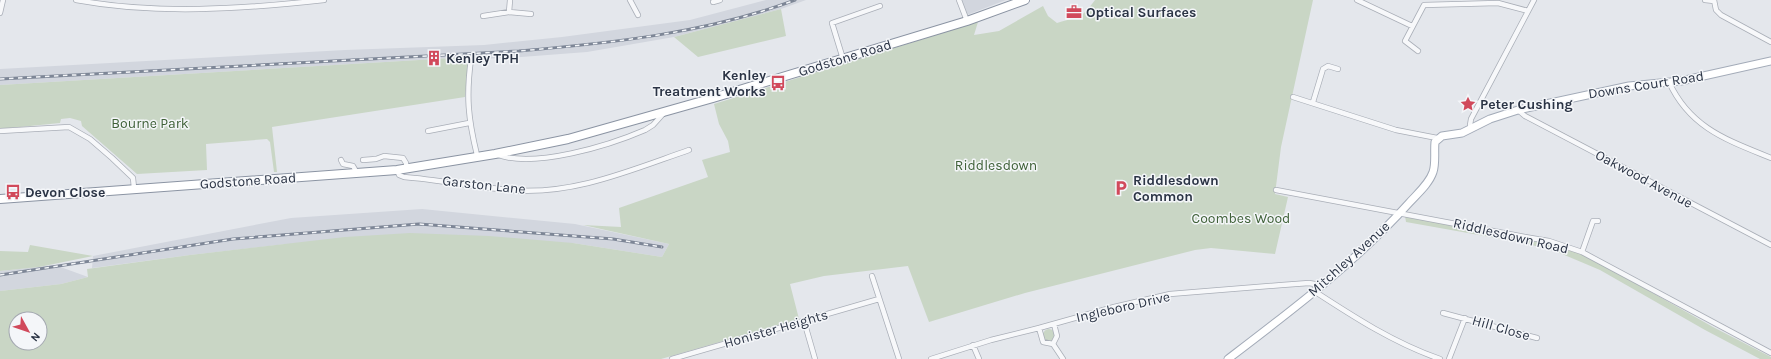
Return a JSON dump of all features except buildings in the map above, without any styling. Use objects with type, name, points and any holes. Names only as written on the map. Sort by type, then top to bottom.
[{"type":"highway","name":"Godstone Road","points":[[0,199],[134,188],[397,170],[495,154],[568,139],[664,112],[967,21],[1025,0]]},
{"type":"main road","name":"Downs Court Road","points":[[1437,138],[1462,133],[1490,118],[1518,110],[1629,86],[1694,78],[1771,61]]},
{"type":"main road","name":"Mitchley Avenue","points":[[1228,359],[1314,291],[1400,212],[1428,182],[1434,171],[1435,142],[1437,138]]},
{"type":"street","points":[[0,13],[3,0]]},
{"type":"street","points":[[76,0],[125,7],[154,9],[259,6],[324,0]]},
{"type":"street","points":[[509,12],[510,0]]},
{"type":"street","points":[[630,0],[638,15]]},
{"type":"street","points":[[713,2],[720,0]]},
{"type":"street","points":[[959,0],[967,21]]},
{"type":"street","points":[[1357,0],[1412,26]]},
{"type":"street","points":[[1472,128],[1470,125],[1471,119],[1534,0]]},
{"type":"street","points":[[1705,0],[1714,1],[1716,10],[1721,15],[1771,42]]},
{"type":"street","points":[[1418,51],[1405,41],[1424,5],[1498,3],[1528,11]]},
{"type":"street","points":[[843,59],[832,22],[880,6]]},
{"type":"street","points":[[483,16],[509,12],[531,14]]},
{"type":"street","points":[[471,59],[467,94],[469,123],[477,155],[476,157]]},
{"type":"street","points":[[1313,102],[1323,69],[1328,66],[1338,69]]},
{"type":"street","points":[[1669,82],[1675,96],[1684,108],[1702,125],[1723,138],[1771,158]]},
{"type":"street","name":"Downs Court Road","points":[[1293,96],[1396,130],[1437,138]]},
{"type":"street","name":"Oakwood Avenue","points":[[1518,110],[1525,116],[1771,245]]},
{"type":"street","name":"Godstone Road","points":[[495,154],[509,159],[520,160],[568,154],[645,130],[654,125],[664,112]]},
{"type":"street","points":[[428,131],[469,123]]},
{"type":"street","points":[[0,131],[69,127],[90,139],[112,158],[132,178],[134,188]]},
{"type":"street","name":"Garston Lane","points":[[397,170],[399,175],[404,177],[511,190],[553,189],[592,183],[689,150]]},
{"type":"street","points":[[363,160],[395,156],[403,158],[406,162],[407,169]]},
{"type":"street","points":[[341,160],[343,164],[353,166],[357,173]]},
{"type":"street","name":"Riddlesdown Road","points":[[1276,190],[1549,241],[1582,252],[1771,353]]},
{"type":"street","points":[[1582,252],[1593,221]]},
{"type":"street","points":[[872,276],[899,359]]},
{"type":"street","name":"Ingleboro Drive","points":[[931,359],[973,345],[1114,307],[1170,294],[1309,283],[1320,285]]},
{"type":"street","points":[[1314,291],[1358,320],[1395,340],[1440,359]]},
{"type":"street","name":"Honister Heights","points":[[672,359],[879,299]]},
{"type":"street","name":"Hill Close","points":[[1442,313],[1537,338]]},
{"type":"street","name":"Hill Close","points":[[1449,359],[1465,318]]},
{"type":"street","points":[[804,321],[815,359]]},
{"type":"street","points":[[1053,344],[1057,336],[1054,324]]},
{"type":"street","points":[[1039,328],[1043,342],[1053,344],[1063,359]]},
{"type":"street","points":[[973,345],[979,359]]},
{"type":"shaded area","points":[[766,0],[806,0],[781,9],[674,37],[587,52],[508,58],[472,59],[470,57],[0,85],[0,69],[345,50],[484,45],[562,37],[690,20]]},
{"type":"shaded area","points":[[961,0],[1006,0],[967,15]]},
{"type":"shaded area","points":[[422,209],[575,224],[669,244],[662,257],[573,243],[286,244],[92,268],[93,256],[291,218]]},
{"type":"shaded area","points":[[55,265],[88,277],[61,284],[0,291],[0,271]]},
{"type":"green space","name":"Riddlesdown","points":[[1095,0],[1313,0],[1281,147],[1275,194],[1288,197],[1275,254],[1211,248],[1195,250],[1025,293],[929,322],[908,266],[824,276],[790,284],[799,319],[661,359],[0,359],[0,291],[61,284],[88,277],[87,269],[190,255],[345,237],[410,233],[489,236],[573,243],[662,257],[669,244],[583,225],[621,227],[619,208],[708,177],[702,160],[730,152],[728,141],[719,124],[714,104],[978,22],[974,35],[999,31],[1043,6],[1048,16],[1057,23],[1079,17]]},
{"type":"green space","points":[[781,9],[786,36],[698,57],[674,37]]},
{"type":"green space","name":"Bourne Park","points":[[470,57],[465,97],[272,127],[277,172],[274,172],[270,142],[267,139],[206,144],[207,170],[137,174],[82,126],[81,121],[70,118],[61,119],[60,123],[0,129],[0,85]]},
{"type":"green space","points":[[1405,216],[1548,244],[1581,254],[1713,327],[1771,357],[1771,359],[1760,359],[1705,330],[1600,270],[1555,251],[1524,243],[1406,222]]},
{"type":"green space","points":[[30,245],[93,256],[39,267],[0,271],[0,251],[28,252]]},
{"type":"green space","points":[[1049,329],[1053,331],[1055,335],[1053,339],[1049,341],[1045,339],[1043,335],[1045,331]]},
{"type":"railway","points":[[0,79],[554,48],[624,40],[694,29],[728,21],[795,0]]},
{"type":"railway","points":[[0,275],[233,239],[419,224],[613,239],[662,247]]},
{"type":"place","name":"Optical Surfaces","points":[[1074,12]]},
{"type":"place","name":"Kenley TPH","points":[[434,58]]},
{"type":"place","name":"Kenley Treatment Works","points":[[778,83]]},
{"type":"place","name":"Peter Cushing","points":[[1468,104]]},
{"type":"place","name":"Riddlesdown Common","points":[[1121,188]]},
{"type":"place","name":"Devon Close","points":[[13,192]]},
{"type":"park label","name":"Coombes Wood","points":[[1241,218]]}]
